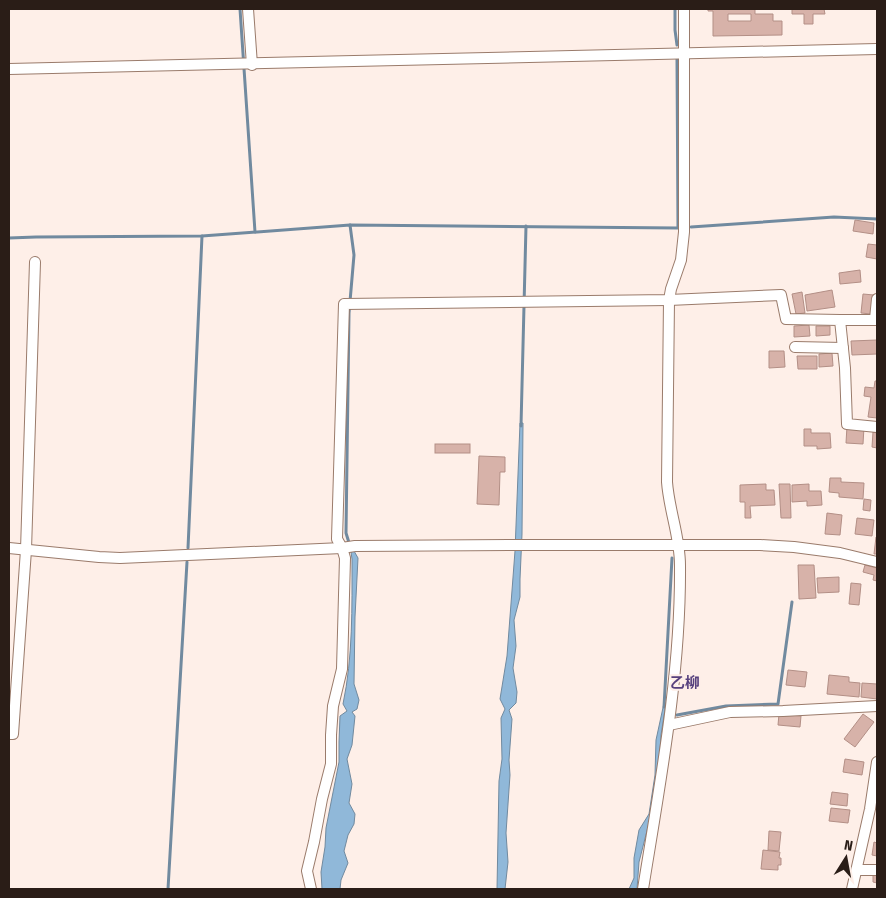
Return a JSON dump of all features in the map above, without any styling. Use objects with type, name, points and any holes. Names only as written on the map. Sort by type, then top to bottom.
[{"type":"street","points":[[247,65],[248,9]]},
{"type":"street","points":[[643,889],[669,725],[678,630],[680,564],[668,499],[667,482],[669,300],[681,260],[684,232],[684,9]]},
{"type":"street","points":[[9,70],[684,52],[877,49]]},
{"type":"street","points":[[9,734],[13,734],[26,550],[36,262]]},
{"type":"street","points":[[348,547],[337,539],[344,304],[669,300],[780,295],[786,319],[840,320],[876,319],[877,300]]},
{"type":"street","points":[[840,320],[845,368],[846,424],[877,427]]},
{"type":"street","points":[[795,347],[843,348]]},
{"type":"street","points":[[9,548],[120,558],[348,547],[509,544],[760,545],[840,553],[877,562]]},
{"type":"street","points":[[311,889],[307,870],[331,764],[333,706],[342,669],[345,558],[348,547]]},
{"type":"street","points":[[669,725],[730,712],[783,712],[877,706]]},
{"type":"street","points":[[852,889],[870,809],[877,762]]},
{"type":"street","points":[[857,870],[877,870]]},
{"type":"water","points":[[520,423],[523,423],[522,534],[520,597],[514,620],[516,646],[513,668],[517,692],[516,703],[509,710],[512,719],[506,833],[508,862],[505,889],[497,889],[499,781],[502,759],[501,718],[505,709],[500,699],[507,656],[515,551]]},
{"type":"water","points":[[354,551],[358,558],[354,684],[359,700],[357,709],[352,712],[355,716],[352,745],[347,759],[352,784],[349,803],[355,814],[354,824],[348,835],[344,851],[348,863],[341,880],[340,889],[322,889],[321,872],[326,828],[339,762],[340,716],[347,711],[343,704],[349,668],[352,595],[351,552]]},
{"type":"water","points":[[664,703],[666,703],[661,735],[659,769],[651,815],[639,862],[637,889],[629,889],[634,878],[634,858],[639,830],[649,814],[655,775],[656,740]]},
{"type":"building","points":[[708,9],[755,9],[755,14],[773,14],[773,21],[782,21],[782,35],[713,36],[713,11],[708,11]],"holes":[[[728,14],[751,14],[751,21],[728,21]]]},
{"type":"building","points":[[792,9],[824,9],[825,14],[813,14],[813,24],[804,24],[804,14],[792,14]]},
{"type":"building","points":[[855,220],[874,223],[873,234],[853,231]]},
{"type":"building","points":[[868,244],[877,245],[877,259],[866,257]]},
{"type":"building","points":[[860,270],[861,282],[840,284],[839,273]]},
{"type":"building","points":[[832,290],[835,307],[807,311],[805,295]]},
{"type":"building","points":[[802,292],[805,313],[796,314],[792,294]]},
{"type":"building","points":[[863,294],[874,295],[871,314],[861,313]]},
{"type":"building","points":[[809,325],[810,336],[794,337],[794,326]]},
{"type":"building","points":[[816,326],[830,326],[830,335],[816,336]]},
{"type":"building","points":[[877,340],[877,354],[852,355],[851,341]]},
{"type":"building","points":[[769,351],[784,351],[785,367],[769,368]]},
{"type":"building","points":[[832,353],[833,366],[819,367],[819,354]]},
{"type":"building","points":[[797,356],[817,356],[817,369],[798,369]]},
{"type":"building","points":[[875,381],[877,381],[877,418],[868,417],[871,397],[864,396],[865,387],[874,388]]},
{"type":"building","points":[[847,426],[864,427],[863,444],[846,443]]},
{"type":"building","points":[[804,429],[811,429],[811,433],[830,433],[831,448],[817,449],[817,446],[804,446]]},
{"type":"building","points":[[873,432],[877,433],[877,448],[872,447]]},
{"type":"building","points":[[435,444],[470,444],[470,453],[435,453]]},
{"type":"building","points":[[479,456],[505,457],[505,472],[500,472],[499,505],[477,504]]},
{"type":"building","points":[[830,478],[841,478],[841,482],[864,483],[863,499],[839,497],[839,493],[829,492]]},
{"type":"building","points":[[766,484],[766,490],[774,490],[775,505],[750,506],[751,518],[745,518],[745,502],[740,502],[740,485]]},
{"type":"building","points":[[779,484],[790,484],[791,518],[781,518]]},
{"type":"building","points":[[809,484],[809,491],[821,491],[822,505],[807,506],[807,501],[792,502],[792,485]]},
{"type":"building","points":[[864,499],[871,500],[870,511],[863,510]]},
{"type":"building","points":[[827,513],[842,515],[840,535],[825,534]]},
{"type":"building","points":[[857,518],[874,520],[872,536],[855,534]]},
{"type":"building","points":[[876,537],[877,554],[874,554]]},
{"type":"building","points":[[798,565],[814,565],[816,598],[799,599]]},
{"type":"building","points":[[865,565],[877,568],[877,581],[873,580],[874,575],[863,572]]},
{"type":"building","points":[[839,577],[839,592],[818,593],[817,578]]},
{"type":"building","points":[[851,583],[861,584],[859,605],[849,604]]},
{"type":"building","points":[[788,670],[807,672],[805,687],[786,685]]},
{"type":"building","points":[[829,675],[849,677],[849,682],[860,683],[859,697],[827,694]]},
{"type":"building","points":[[862,683],[877,684],[877,699],[861,697]]},
{"type":"building","points":[[779,714],[801,716],[800,727],[778,725]]},
{"type":"building","points":[[863,714],[874,722],[855,747],[844,739]]},
{"type":"building","points":[[845,759],[864,762],[862,775],[843,772]]},
{"type":"building","points":[[832,792],[848,794],[847,806],[830,804]]},
{"type":"building","points":[[831,808],[850,810],[848,823],[829,821]]},
{"type":"building","points":[[769,831],[781,832],[779,851],[768,850]]},
{"type":"building","points":[[874,842],[877,843],[877,856],[872,855]]},
{"type":"building","points":[[763,850],[780,852],[781,865],[778,865],[778,870],[761,869]]},
{"type":"building","points":[[873,873],[877,874],[877,883],[873,882]]},
{"type":"waterway","points":[[240,9],[255,232]]},
{"type":"waterway","points":[[675,9],[677,45]]},
{"type":"waterway","points":[[9,238],[202,236],[350,225],[678,228],[677,59]]},
{"type":"waterway","points":[[691,227],[834,217],[877,219]]},
{"type":"waterway","points":[[350,225],[354,255],[349,313],[346,533],[350,546]]},
{"type":"waterway","points":[[521,426],[526,226]]},
{"type":"waterway","points":[[188,548],[202,236]]},
{"type":"waterway","points":[[664,707],[672,558]]},
{"type":"waterway","points":[[168,889],[187,562]]},
{"type":"waterway","points":[[677,715],[726,706],[778,704],[792,602]]},
{"type":"district","name":"乙柳","points":[[685,683]]}]
